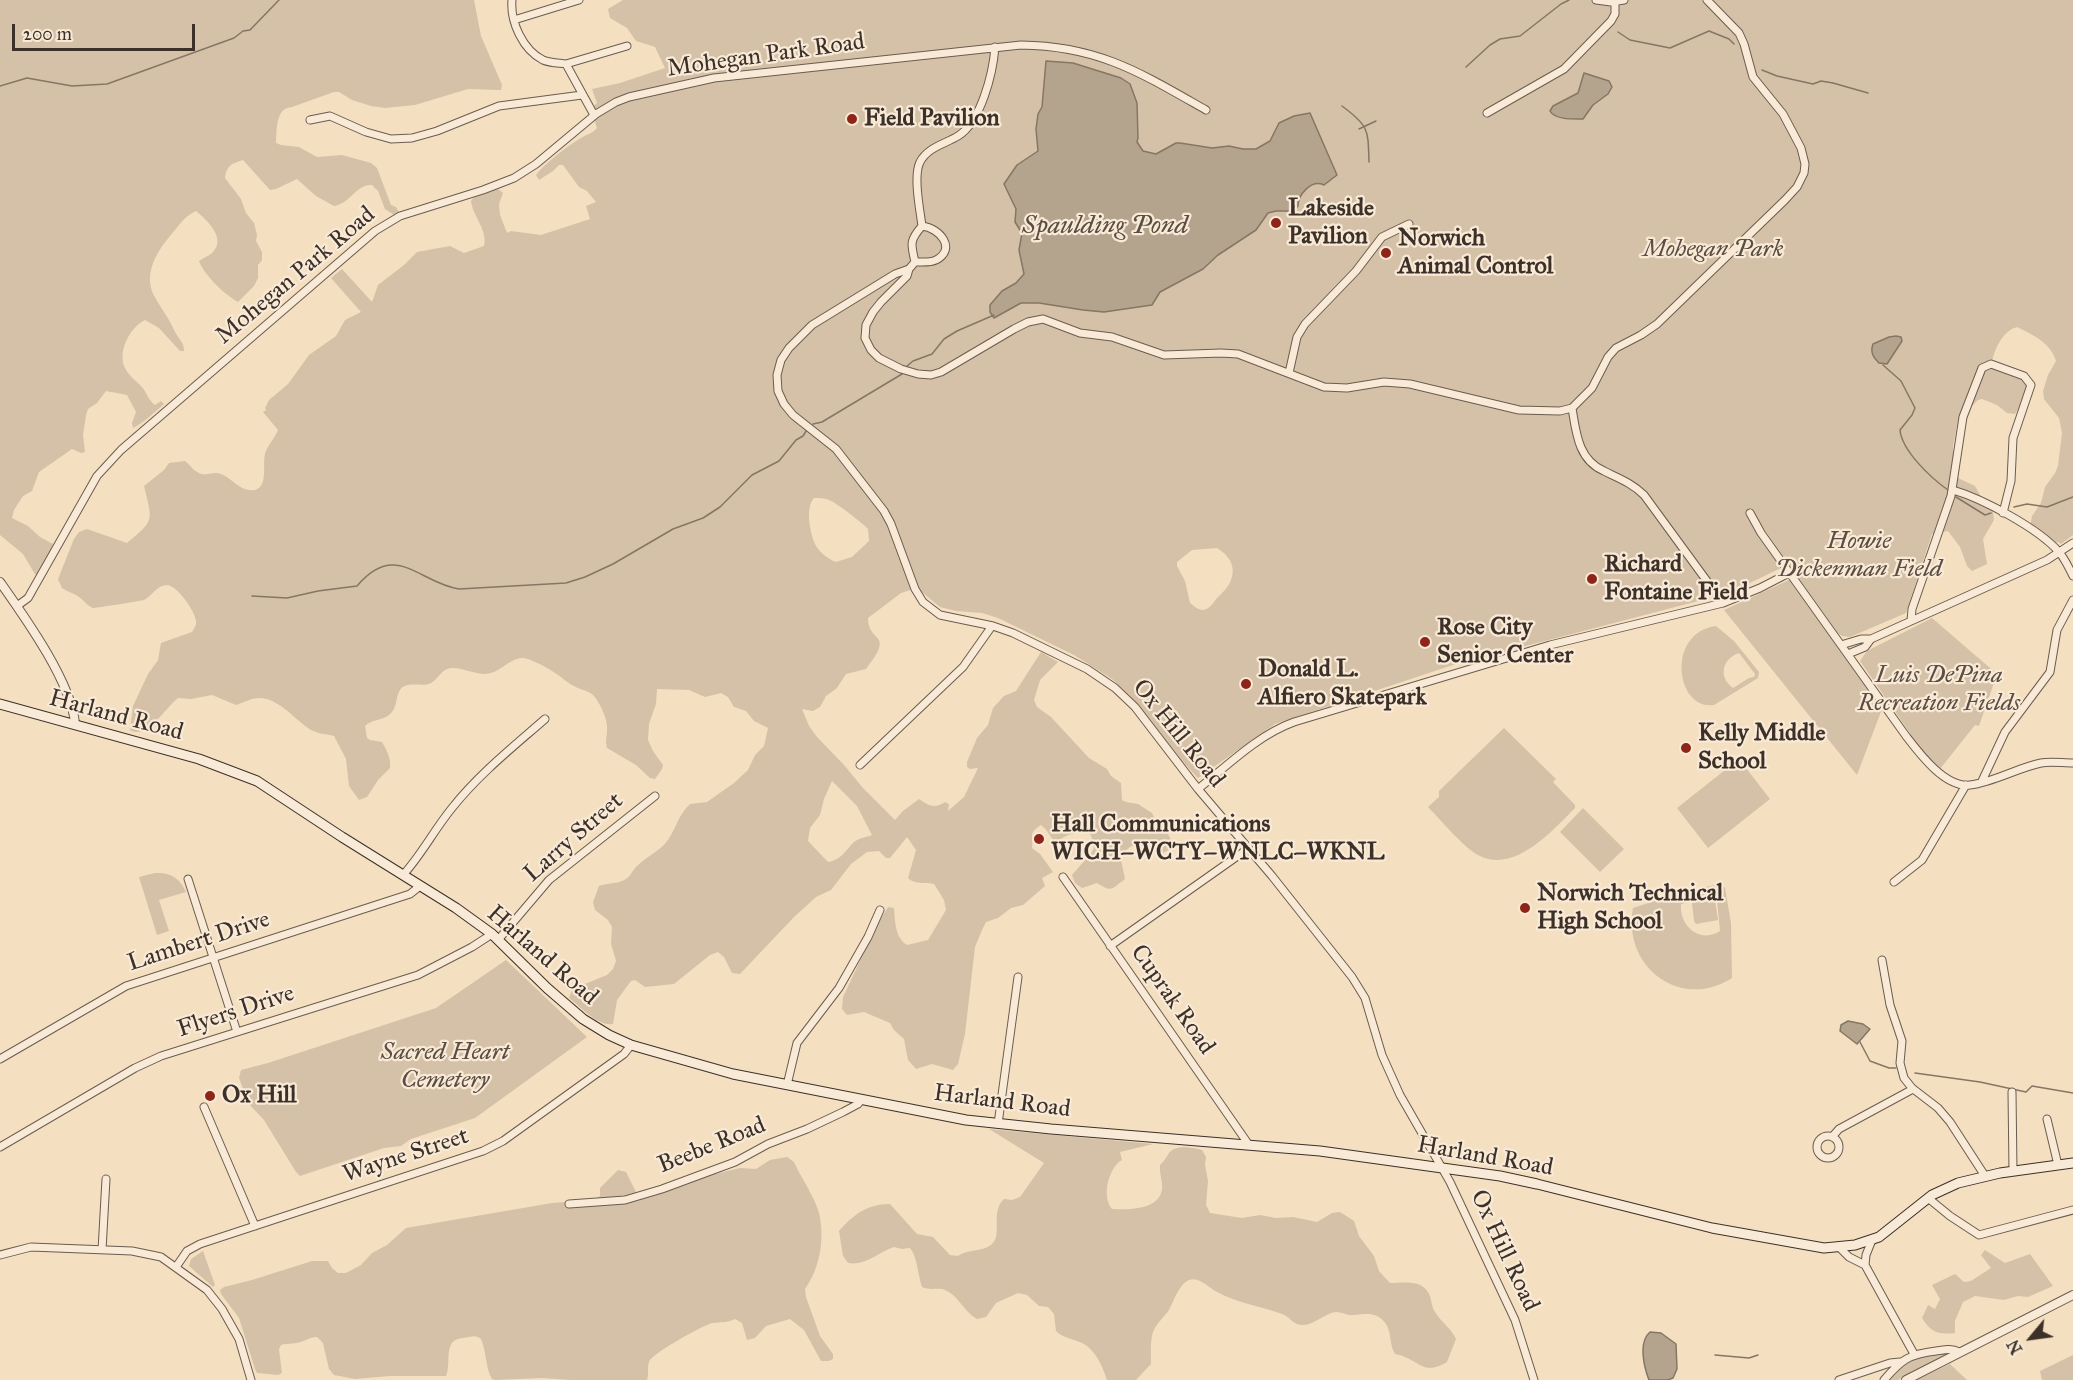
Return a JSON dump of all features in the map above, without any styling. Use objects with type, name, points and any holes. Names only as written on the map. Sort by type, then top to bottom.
[{"type":"main road","name":"Harland Road","points":[[0,704],[198,759],[257,780],[495,937],[547,988],[583,1019],[631,1046],[733,1074],[966,1120],[1320,1151],[1442,1167],[1528,1181],[1740,1233],[1811,1246],[1840,1248],[1872,1240],[1887,1232],[1928,1198],[1952,1185],[1985,1176],[2073,1163]]},
{"type":"street","points":[[512,0],[514,20],[521,36],[531,52],[545,61],[566,64],[627,46]]},
{"type":"street","points":[[514,20],[579,0]]},
{"type":"street","points":[[1596,0],[1615,2],[1624,0]]},
{"type":"street","points":[[922,226],[939,232],[944,239],[945,248],[934,261],[915,262],[909,268],[907,276],[873,312],[865,334],[867,344],[876,356],[911,373],[922,375],[937,373],[1014,329],[1028,322],[1043,319],[1080,333],[1112,337],[1159,354],[1234,354],[1255,359],[1328,387],[1347,388],[1376,383],[1397,383],[1433,389],[1519,410],[1564,411],[1572,408],[1592,388],[1613,351],[1657,324],[1785,200],[1803,177],[1805,160],[1794,132],[1780,110],[1755,81],[1739,33],[1707,0]]},
{"type":"street","points":[[1486,113],[1550,78],[1568,65],[1611,21],[1615,14],[1615,2]]},
{"type":"street","name":"Mohegan Park Road","points":[[17,606],[28,598],[97,476],[121,450],[375,231],[400,216],[518,177],[594,116],[624,99],[706,80],[1030,45],[1089,53],[1140,72],[1206,110]]},
{"type":"street","points":[[915,262],[911,248],[912,240],[922,226],[917,178],[920,162],[930,150],[962,133],[974,118],[992,71],[995,47]]},
{"type":"street","points":[[566,64],[594,116]]},
{"type":"street","points":[[309,120],[330,116],[391,139],[412,138],[437,131],[499,106],[582,95]]},
{"type":"street","points":[[1289,373],[1297,338],[1305,324],[1356,271],[1382,237],[1409,224]]},
{"type":"street","name":"Ox Hill Road","points":[[909,268],[895,274],[805,331],[789,348],[781,360],[777,375],[777,389],[787,409],[836,449],[884,511],[890,520],[921,600],[940,615],[992,626],[1043,647],[1087,669],[1115,688],[1135,707],[1360,990],[1388,1070],[1402,1101],[1442,1167],[1515,1320],[1534,1380]]},
{"type":"street","points":[[1911,621],[1912,609],[1953,490],[1964,413],[1981,370],[1987,365],[1996,365],[2024,376],[2031,385],[2014,432],[2011,478],[2003,513]]},
{"type":"street","points":[[1572,408],[1580,444],[1587,460],[1596,468],[1625,480],[1641,492],[1723,603]]},
{"type":"street","points":[[1953,490],[1979,499],[2048,542],[2060,553],[2073,576]]},
{"type":"street","points":[[1750,513],[1789,573],[1922,756],[1948,779],[1966,785],[2041,763],[2073,763]]},
{"type":"street","points":[[1841,645],[1861,639],[1871,639],[2060,553],[2073,543]]},
{"type":"street","points":[[1198,789],[1262,739],[1294,722],[1550,645],[1723,603],[1789,573]]},
{"type":"street","points":[[0,582],[37,638],[58,676],[74,708],[75,724]]},
{"type":"street","points":[[1982,781],[2005,732],[2050,672],[2057,630],[2073,600]]},
{"type":"street","points":[[860,765],[963,667],[992,626]]},
{"type":"street","points":[[1848,654],[1864,648],[1871,639]]},
{"type":"street","points":[[403,875],[416,862],[451,809],[476,780],[545,718]]},
{"type":"street","points":[[1894,882],[1922,860],[1966,785]]},
{"type":"street","name":"Larry Street","points":[[495,937],[549,880],[655,796]]},
{"type":"street","points":[[1110,946],[1249,848]]},
{"type":"street","name":"Cuprak Road","points":[[1063,877],[1249,1145]]},
{"type":"street","points":[[188,879],[237,1032]]},
{"type":"street","name":"Lambert Drive","points":[[0,1059],[126,986],[410,894],[420,886]]},
{"type":"street","points":[[787,1085],[797,1043],[839,988],[868,937],[880,910]]},
{"type":"street","name":"Flyers Drive","points":[[0,1147],[135,1068],[161,1056],[418,975],[495,937]]},
{"type":"street","points":[[1882,960],[1890,1005],[1902,1041],[1901,1069],[1905,1081],[1938,1108],[1954,1126],[1985,1176]]},
{"type":"street","points":[[998,1124],[1018,977]]},
{"type":"street","name":"Wayne Street","points":[[176,1267],[187,1251],[200,1244],[483,1151],[512,1134],[624,1054],[631,1046]]},
{"type":"street","points":[[1832,1137],[1839,1129],[1913,1089]]},
{"type":"street","points":[[2012,1092],[2013,1171]]},
{"type":"street","name":"Beebe Road","points":[[568,1204],[625,1200],[662,1189],[735,1162],[768,1144],[843,1112],[858,1104],[862,1099]]},
{"type":"street","points":[[204,1107],[255,1226]]},
{"type":"street","points":[[2047,1119],[2058,1165]]},
{"type":"street","points":[[102,1250],[106,1179]]},
{"type":"street","points":[[1928,1198],[1979,1235],[2073,1210]]},
{"type":"street","points":[[1872,1240],[1865,1265],[1914,1354]]},
{"type":"street","points":[[0,1255],[31,1247],[149,1253],[161,1257],[207,1290],[222,1309],[239,1339],[251,1380]]},
{"type":"street","points":[[1840,1248],[1854,1260],[1865,1265]]},
{"type":"street","points":[[1906,1380],[2072,1298]]},
{"type":"street","points":[[1884,1380],[1900,1362],[1914,1354],[1948,1349],[1959,1352]]},
{"type":"street","points":[[1839,1380],[1890,1363],[1900,1362]]},
{"type":"green space","points":[[0,0],[474,0],[481,36],[502,85],[501,90],[468,89],[415,105],[385,108],[371,106],[334,92],[282,111],[278,120],[276,143],[299,147],[317,157],[342,155],[371,163],[377,168],[391,205],[399,212],[394,215],[385,209],[378,191],[372,185],[362,188],[344,202],[334,206],[316,196],[297,179],[270,190],[243,160],[230,166],[225,178],[241,199],[246,213],[254,223],[256,241],[262,252],[262,260],[258,265],[258,278],[254,286],[238,302],[216,284],[199,261],[216,248],[217,236],[206,220],[196,211],[185,219],[165,243],[155,258],[150,282],[156,299],[182,342],[184,351],[180,351],[159,328],[145,320],[130,334],[123,355],[126,371],[143,388],[150,400],[155,405],[161,401],[164,404],[133,428],[132,423],[136,412],[127,395],[106,391],[97,403],[88,409],[83,435],[85,452],[81,453],[72,449],[39,472],[32,491],[23,496],[12,518],[28,526],[40,537],[53,544],[36,576],[23,554],[0,535]]},
{"type":"green space","name":"Mohegan Park","points":[[623,0],[2073,0],[2073,535],[2061,544],[2058,542],[2051,545],[2029,532],[2032,516],[2041,503],[2045,487],[2058,466],[2062,433],[2059,418],[2044,399],[2043,391],[2056,361],[2054,355],[2041,340],[2017,327],[2007,332],[2000,341],[1992,363],[2027,382],[2025,395],[2019,407],[2015,414],[2007,413],[1997,405],[1982,399],[1978,400],[1962,413],[1958,420],[1953,446],[1953,473],[1975,486],[1986,506],[1993,511],[1994,520],[1983,539],[1987,564],[1972,571],[1967,566],[1960,547],[1948,531],[1932,534],[1906,613],[1850,637],[1838,633],[1766,532],[1758,536],[1781,568],[1729,593],[1453,665],[1275,724],[1198,778],[1136,702],[1112,679],[1074,655],[998,618],[982,613],[940,607],[917,588],[901,593],[868,618],[869,626],[880,643],[875,657],[866,669],[846,674],[837,688],[826,696],[820,707],[813,711],[802,709],[809,726],[817,737],[895,820],[919,799],[932,806],[945,802],[949,804],[948,811],[964,797],[978,768],[967,767],[977,738],[988,725],[993,708],[1004,696],[1016,691],[1041,652],[1058,662],[1040,680],[1034,700],[1037,707],[1051,717],[1089,758],[1107,769],[1111,776],[1121,783],[1122,800],[1138,804],[1152,813],[1174,845],[1160,854],[1144,840],[1120,855],[1125,879],[1109,889],[1097,883],[1082,888],[1075,883],[1072,875],[1094,848],[1091,835],[1084,831],[1068,835],[1055,842],[1041,825],[1034,831],[1032,848],[1040,854],[1053,872],[1042,878],[1045,886],[1023,905],[1011,908],[998,918],[986,922],[975,947],[965,1034],[958,1064],[953,1070],[932,1064],[916,1069],[908,1060],[904,1039],[890,1023],[864,1012],[847,1015],[842,1009],[843,997],[888,907],[894,908],[898,934],[907,945],[928,940],[946,910],[944,900],[934,884],[918,883],[908,878],[916,850],[907,837],[890,858],[886,858],[879,851],[867,852],[851,864],[831,890],[816,897],[794,917],[740,974],[732,973],[724,957],[718,952],[710,955],[674,984],[645,987],[635,980],[631,981],[617,1000],[613,1024],[601,1022],[569,998],[575,988],[607,975],[613,969],[616,961],[611,944],[612,927],[608,920],[595,910],[593,902],[599,886],[619,882],[630,876],[639,864],[668,840],[690,804],[707,802],[748,770],[755,755],[764,746],[768,728],[754,721],[746,711],[734,707],[728,697],[721,693],[705,697],[689,690],[657,689],[648,740],[663,765],[655,779],[650,778],[636,765],[607,748],[607,723],[595,697],[571,685],[544,666],[522,658],[490,673],[481,674],[449,668],[431,683],[403,687],[398,693],[392,712],[365,726],[367,738],[382,742],[389,758],[390,768],[378,780],[367,797],[359,800],[349,786],[346,759],[334,736],[311,730],[280,705],[266,699],[253,699],[236,705],[212,695],[191,699],[178,698],[143,731],[130,730],[133,706],[148,674],[158,660],[161,643],[192,632],[196,624],[194,614],[181,595],[171,586],[160,587],[144,600],[93,608],[62,588],[58,579],[79,532],[87,529],[127,543],[143,529],[150,513],[144,486],[169,463],[185,461],[195,471],[202,474],[221,474],[245,489],[256,490],[260,487],[264,477],[265,454],[278,430],[263,412],[269,400],[288,384],[309,355],[336,336],[345,320],[361,312],[331,278],[342,269],[372,302],[378,285],[417,252],[450,246],[464,253],[484,246],[484,234],[471,201],[473,198],[498,189],[503,193],[499,204],[500,215],[507,233],[511,231],[541,235],[590,219],[586,206],[596,202],[587,191],[579,187],[563,165],[559,165],[539,180],[536,175],[564,150],[597,128],[591,108],[597,103],[592,89],[620,83],[665,68],[655,47],[636,41],[627,28],[610,18],[608,9]],"holes":[[[814,498],[832,501],[868,529],[869,541],[852,557],[836,562],[816,547],[809,520],[811,502]],[[1217,548],[1229,559],[1232,566],[1233,572],[1228,585],[1211,606],[1203,610],[1190,603],[1185,581],[1177,566],[1177,562],[1192,550]],[[832,781],[857,806],[872,835],[854,842],[840,857],[828,862],[808,841],[810,828],[820,815]]]},
{"type":"green space","points":[[1789,580],[1882,709],[1857,775],[1724,610]]},
{"type":"green space","name":"Luis DePina Recreation Fields","points":[[1932,618],[1997,674],[1979,726],[1975,725],[1940,769],[1921,749],[1860,661],[1867,651]]},
{"type":"green space","points":[[1716,626],[1734,641],[1759,672],[1758,678],[1714,705],[1701,704],[1691,696],[1684,684],[1683,656],[1689,642],[1700,632]],"holes":[[[1739,653],[1755,674],[1754,677],[1733,688],[1725,679],[1724,669],[1729,659]]]},
{"type":"green space","points":[[1504,728],[1556,779],[1553,782],[1575,805],[1575,808],[1532,847],[1519,855],[1492,860],[1478,855],[1465,845],[1428,807],[1439,797],[1439,791]]},
{"type":"green space","points":[[1739,759],[1770,799],[1708,848],[1677,808]]},
{"type":"green space","points":[[1583,808],[1624,849],[1600,872],[1560,832]]},
{"type":"green space","points":[[155,873],[174,877],[186,892],[159,900],[169,931],[157,935],[139,877]]},
{"type":"green space","points":[[1721,884],[1725,888],[1731,923],[1732,978],[1713,987],[1693,989],[1675,986],[1659,978],[1646,965],[1637,948],[1632,929],[1633,908],[1685,891]],"holes":[[[1714,893],[1718,893],[1720,931],[1705,935],[1692,931],[1683,919],[1681,904],[1712,897]]]},
{"type":"green space","points":[[1712,898],[1715,900],[1718,920],[1696,924],[1692,903]]},
{"type":"green space","name":"Sacred Heart Cemetery","points":[[506,960],[587,1037],[475,1118],[411,1139],[401,1146],[384,1148],[300,1176],[264,1120],[249,1104],[239,1078],[241,1070],[436,1008]]},
{"type":"green space","points":[[989,1129],[1153,1144],[1120,1152],[1122,1160],[1113,1169],[1108,1182],[1107,1197],[1112,1209],[1142,1207],[1155,1201],[1162,1189],[1160,1165],[1172,1150],[1185,1147],[1202,1150],[1206,1157],[1208,1181],[1206,1205],[1210,1213],[1242,1218],[1260,1215],[1276,1218],[1293,1217],[1317,1222],[1332,1213],[1340,1212],[1354,1221],[1359,1236],[1374,1256],[1379,1271],[1390,1283],[1412,1283],[1426,1289],[1435,1312],[1456,1339],[1447,1362],[1432,1368],[1421,1366],[1395,1354],[1386,1324],[1375,1315],[1336,1312],[1313,1323],[1302,1325],[1274,1311],[1233,1299],[1193,1279],[1182,1285],[1169,1310],[1154,1329],[1151,1340],[1151,1364],[1136,1380],[1107,1380],[1094,1353],[1083,1344],[1056,1331],[1054,1314],[1048,1307],[1039,1306],[1027,1295],[1018,1293],[996,1303],[986,1317],[977,1319],[950,1293],[942,1289],[922,1287],[916,1261],[910,1248],[894,1247],[866,1261],[848,1263],[843,1256],[839,1231],[861,1212],[874,1206],[890,1204],[917,1234],[933,1237],[950,1255],[958,1256],[991,1245],[995,1240],[997,1211],[1000,1205],[1004,1199],[1012,1200],[1020,1197],[1044,1163]]},
{"type":"green space","points":[[787,1157],[794,1162],[819,1213],[820,1253],[818,1263],[805,1289],[820,1336],[833,1354],[833,1359],[829,1361],[821,1361],[804,1330],[790,1319],[766,1326],[755,1338],[747,1340],[742,1323],[735,1319],[707,1325],[658,1353],[649,1362],[647,1380],[542,1378],[495,1380],[490,1374],[481,1339],[475,1336],[456,1339],[452,1343],[446,1376],[390,1376],[355,1379],[334,1375],[329,1369],[323,1343],[317,1337],[281,1345],[279,1349],[282,1373],[278,1375],[257,1373],[239,1318],[220,1290],[312,1261],[328,1261],[338,1273],[346,1273],[361,1265],[372,1253],[387,1245],[406,1228],[552,1203],[594,1201],[600,1196],[600,1188],[618,1170],[626,1172],[637,1194],[645,1198],[707,1176],[740,1168],[756,1169],[770,1160]]},
{"type":"green space","points":[[1985,1250],[2005,1263],[2030,1254],[2053,1286],[2028,1297],[2018,1296],[2004,1300],[1975,1296],[1963,1302],[1955,1321],[1955,1333],[1939,1333],[1928,1327],[1922,1318],[1928,1305],[1935,1309],[1940,1299],[1932,1285],[1955,1274],[1964,1282],[1971,1281],[1991,1268],[1981,1255]]},
{"type":"green space","points":[[203,1251],[215,1285],[213,1287],[189,1266],[191,1259]]},
{"type":"green space","points":[[1937,1353],[1950,1353],[1898,1380],[1887,1380],[1907,1360]]},
{"type":"green space","points":[[2073,1355],[2073,1380],[2042,1380],[2040,1371]]},
{"type":"green space","points":[[1950,1364],[1967,1380],[1916,1380]]},
{"type":"water","name":"Spaulding Pond","points":[[1046,61],[1073,63],[1121,78],[1130,84],[1137,103],[1137,142],[1143,151],[1156,154],[1176,143],[1212,148],[1229,146],[1256,149],[1270,141],[1279,123],[1294,116],[1310,113],[1337,175],[1324,185],[1314,184],[1306,189],[1293,211],[1268,213],[1256,230],[1218,255],[1203,269],[1160,292],[1152,305],[1104,312],[1039,303],[1021,303],[994,318],[990,312],[990,305],[1002,291],[1016,283],[1024,274],[1019,250],[1022,233],[1015,222],[1016,209],[1004,184],[1017,165],[1038,151],[1036,129],[1038,114],[1042,107]]},
{"type":"water","points":[[1584,73],[1609,81],[1612,87],[1608,94],[1593,105],[1583,119],[1565,118],[1552,114],[1550,111],[1553,106],[1578,93]]},
{"type":"water","points":[[1896,336],[1901,337],[1902,341],[1887,364],[1879,363],[1873,354],[1873,344]]},
{"type":"water","points":[[1848,1021],[1863,1024],[1870,1029],[1857,1044],[1840,1031],[1841,1025]]},
{"type":"water","points":[[1650,1332],[1661,1333],[1676,1344],[1677,1369],[1673,1378],[1649,1380],[1643,1348],[1646,1336]]},
{"type":"waterway","points":[[0,86],[27,78],[72,86],[107,84],[234,38],[243,31],[250,30],[279,0]]},
{"type":"waterway","points":[[1466,67],[1490,45],[1500,39],[1520,36],[1569,0]]},
{"type":"waterway","points":[[1618,32],[1630,40],[1670,48],[1709,31],[1729,39],[1734,44]]},
{"type":"waterway","points":[[1762,70],[1777,76],[1813,84],[1821,81],[1868,93]]},
{"type":"waterway","points":[[1342,106],[1365,129],[1369,162]]},
{"type":"waterway","points":[[1359,129],[1376,121]]},
{"type":"waterway","points":[[906,367],[913,361],[932,354],[944,339],[957,331],[994,315]]},
{"type":"waterway","points":[[1883,365],[1901,381],[1915,408],[1900,430],[1906,447],[1926,471],[1948,490]]},
{"type":"waterway","points":[[813,424],[822,422],[902,374]]},
{"type":"waterway","points":[[252,596],[287,598],[357,586],[371,573],[384,566],[396,565],[459,589],[566,583],[613,564],[673,529],[703,518],[720,507],[752,475],[779,461],[806,431]]},
{"type":"waterway","points":[[1956,497],[1985,515],[1991,513]]},
{"type":"waterway","points":[[2014,507],[2027,504],[2047,507],[2073,497]]},
{"type":"waterway","points":[[1860,1042],[1870,1061],[1889,1068],[1896,1068]]},
{"type":"waterway","points":[[1915,1073],[1980,1082],[2026,1092],[2032,1086],[2073,1093]]},
{"type":"waterway","points":[[1715,1355],[1749,1358],[1758,1355]]},
{"type":"place","name":"Field Pavilion","points":[[852,119]]},
{"type":"place","name":"Lakeside Pavilion","points":[[1276,223]]},
{"type":"place","name":"Norwich Animal Control","points":[[1386,253]]},
{"type":"place","name":"Richard Fontaine Field","points":[[1592,579]]},
{"type":"place","name":"Rose City Senior Center","points":[[1425,642]]},
{"type":"place","name":"Donald L. Alfiero Skatepark","points":[[1246,684]]},
{"type":"place","name":"Kelly Middle School","points":[[1686,748]]},
{"type":"place","name":"Hall Communications WICH–WCTY–WNLC–WKNL","points":[[1039,839]]},
{"type":"place","name":"Norwich Technical High School","points":[[1525,908]]},
{"type":"place","name":"Ox Hill","points":[[210,1096]]},
{"type":"park label","name":"Howie Dickenman Field","points":[[1859,556]]}]
